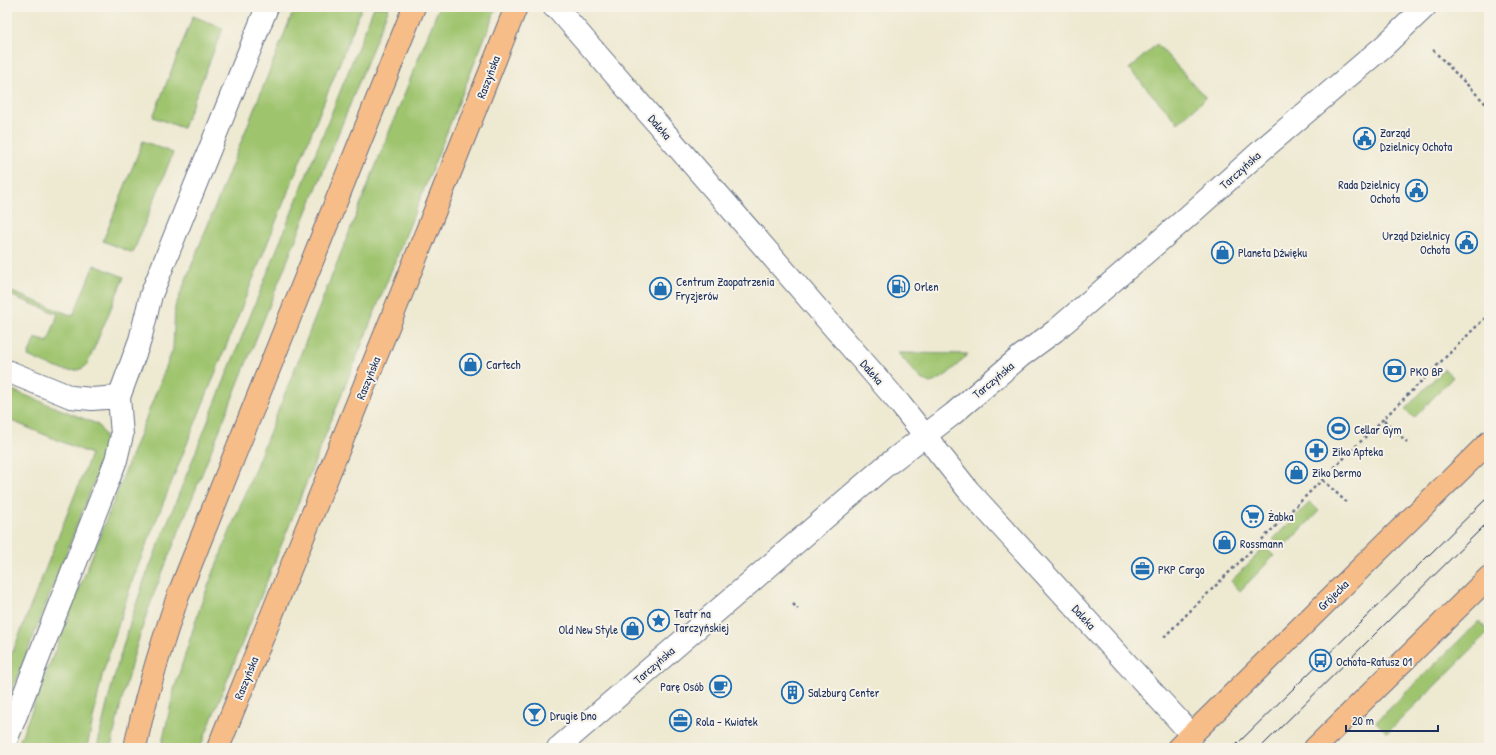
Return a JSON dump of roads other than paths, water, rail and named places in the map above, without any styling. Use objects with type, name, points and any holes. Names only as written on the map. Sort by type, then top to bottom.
[{"type":"main road","points":[[135,748],[144,705],[158,654],[178,596],[414,7]]},
{"type":"main road","name":"Raszyńska","points":[[218,748],[516,7]]},
{"type":"main road","name":"Grójecka","points":[[1185,741],[1489,442]]},
{"type":"main road","points":[[1315,748],[1489,577]]},
{"type":"street","points":[[7,738],[116,460],[122,435],[119,397],[140,340],[151,295],[267,7]]},
{"type":"street","name":"Daleka","points":[[554,7],[558,9],[832,326],[925,436],[968,491],[1185,741]]},
{"type":"street","name":"Tarczyńska","points":[[558,748],[884,467],[953,414],[1022,356],[1055,331],[1384,46],[1425,7]]},
{"type":"street","points":[[7,371],[71,397],[92,399],[119,397]]},
{"type":"tram line","points":[[1233,748],[1489,496]]},
{"type":"tram line","points":[[1260,748],[1489,521]]},
{"type":"place","name":"Zarząd Dzielnicy Ochota","points":[[1364,139]]},
{"type":"place","name":"Rada Dzielnicy Ochota","points":[[1416,191]]},
{"type":"place","name":"Urząd Dzielnicy Ochota","points":[[1466,242]]},
{"type":"place","name":"Planeta Dźwięku","points":[[1223,252]]},
{"type":"place","name":"Orlen","points":[[899,286]]},
{"type":"place","name":"Centrum Zaopatrzenia Fryzjerów","points":[[661,288]]},
{"type":"place","name":"Cartech","points":[[471,364]]},
{"type":"place","name":"PKO BP","points":[[1395,371]]},
{"type":"place","name":"Cellar Gym","points":[[1338,429]]},
{"type":"place","name":"Ziko Apteka","points":[[1316,451]]},
{"type":"place","name":"Ziko Dermo","points":[[1296,472]]},
{"type":"place","name":"Żabka","points":[[1252,516]]},
{"type":"place","name":"Rossmann","points":[[1225,543]]},
{"type":"place","name":"PKP Cargo","points":[[1142,569]]},
{"type":"place","name":"Teatr na Tarczyńskiej","points":[[659,620]]},
{"type":"place","name":"Old New Style","points":[[633,629]]},
{"type":"place","name":"Ochota-Ratusz 01","points":[[1321,661]]},
{"type":"place","name":"Parę Osób","points":[[720,686]]},
{"type":"place","name":"Salzburg Center","points":[[792,692]]},
{"type":"place","name":"Drugie Dno","points":[[535,715]]},
{"type":"place","name":"Rola - Kwiatek","points":[[681,721]]}]
